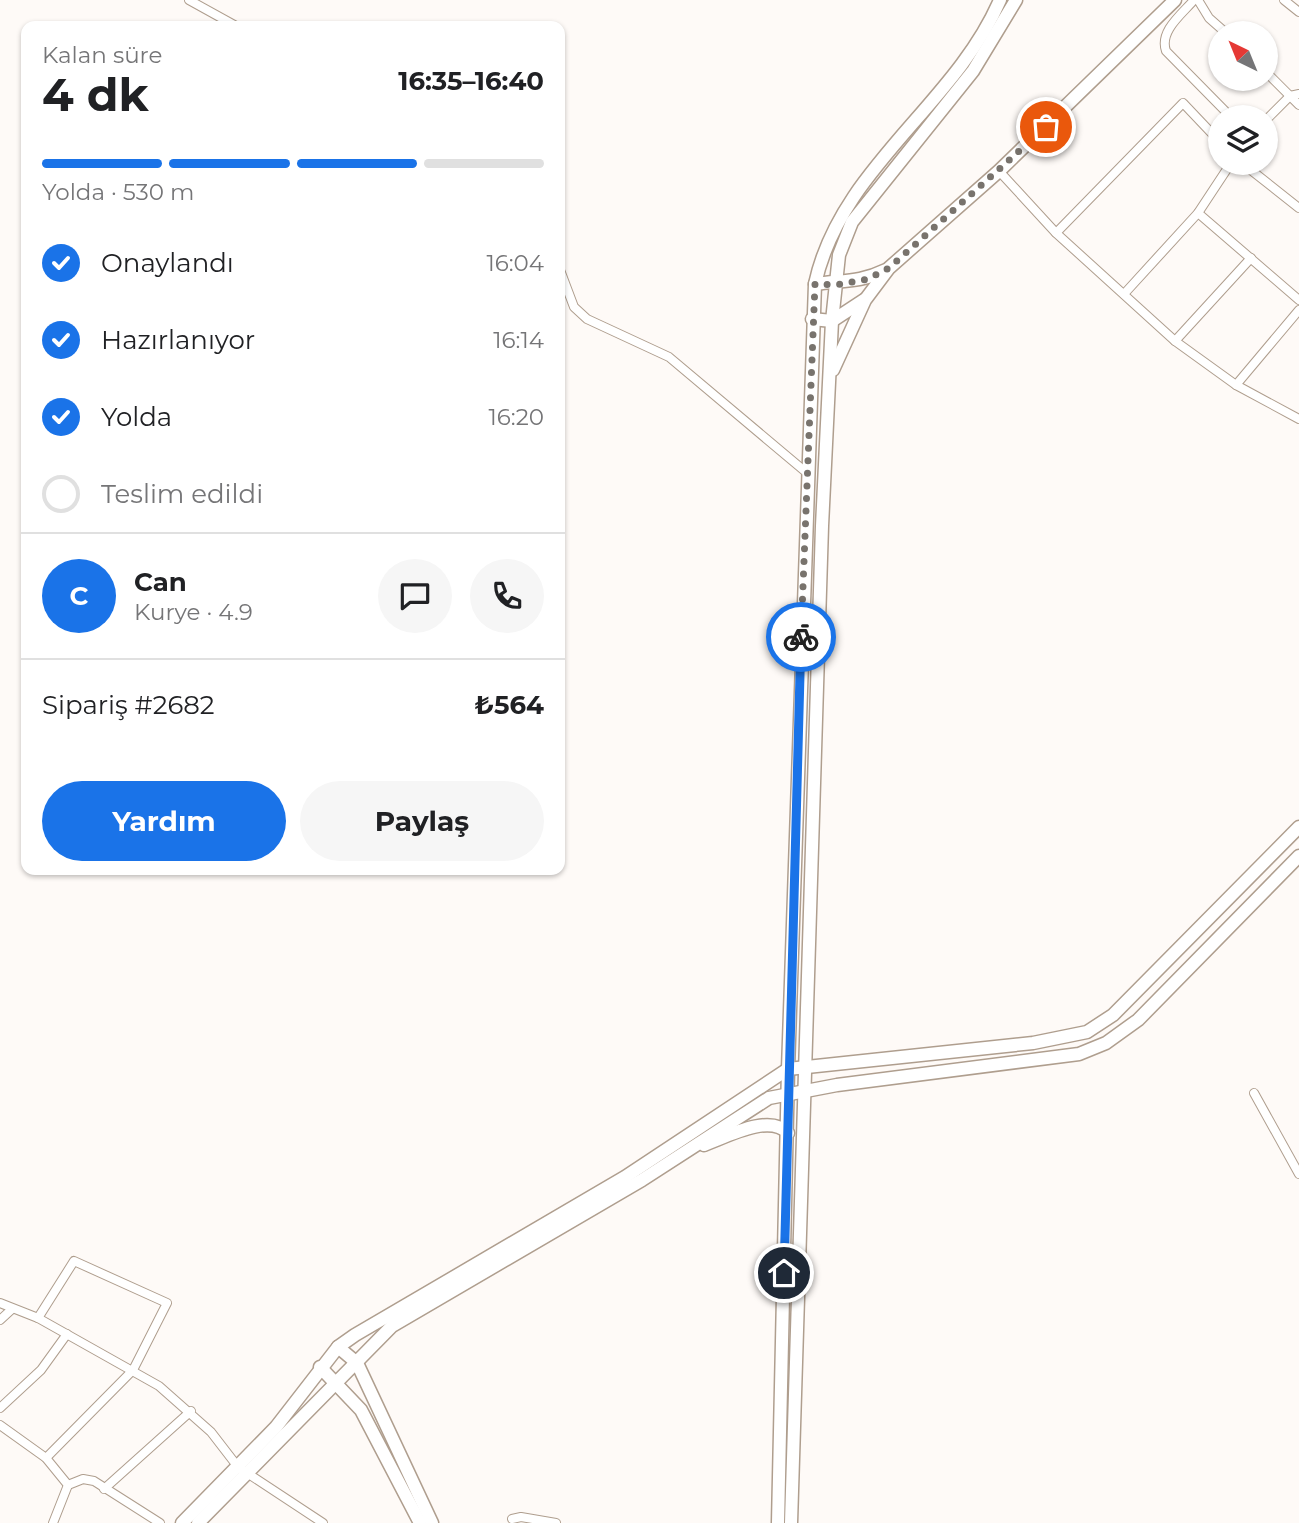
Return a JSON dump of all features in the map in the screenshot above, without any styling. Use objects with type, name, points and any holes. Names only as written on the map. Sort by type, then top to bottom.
[{"type":"street","points":[[189,0],[227,21]]},
{"type":"street","points":[[778,1523],[788,1069],[815,284],[826,244],[842,215],[877,166],[970,52],[1000,0]]},
{"type":"street","points":[[791,1523],[822,526],[832,321],[839,255],[852,222],[973,71],[1016,0]]},
{"type":"street","points":[[1212,21],[1196,0],[1167,31],[1164,45],[1166,51],[1219,105]]},
{"type":"street","points":[[1284,0],[1299,12]]},
{"type":"street","points":[[830,377],[865,300],[889,268],[999,171],[1167,3]]},
{"type":"street","points":[[1278,82],[1294,95],[1299,105]]},
{"type":"street","points":[[1278,109],[1294,95]]},
{"type":"street","points":[[1056,233],[1182,103],[1208,130]]},
{"type":"street","points":[[999,171],[1056,233],[1175,341],[1236,385],[1299,419]]},
{"type":"street","points":[[1124,294],[1198,213],[1223,175]]},
{"type":"street","points":[[1257,175],[1299,208]]},
{"type":"street","points":[[1198,213],[1299,300]]},
{"type":"street","points":[[1175,341],[1251,258]]},
{"type":"street","points":[[815,284],[836,285],[868,279],[889,268]]},
{"type":"street","points":[[565,282],[575,307],[587,319],[669,358],[807,473]]},
{"type":"street","points":[[812,319],[832,321],[865,300]]},
{"type":"street","points":[[1236,385],[1299,310]]},
{"type":"street","points":[[198,1523],[243,1471],[320,1367],[338,1347],[625,1177],[788,1069],[1032,1043],[1087,1031],[1113,1015],[1299,827]]},
{"type":"street","points":[[182,1523],[338,1383],[392,1326],[681,1154],[769,1098],[789,1092],[1079,1054],[1106,1043],[1138,1020],[1299,856]]},
{"type":"street","points":[[1254,1093],[1299,1174]]},
{"type":"street","points":[[681,1154],[740,1131],[776,1126],[788,1133]]},
{"type":"street","points":[[38,1318],[74,1261],[167,1303],[133,1370],[46,1458]]},
{"type":"street","points":[[0,1303],[38,1318],[159,1386],[191,1411],[243,1471],[308,1519],[323,1523]]},
{"type":"street","points":[[0,1320],[12,1309]]},
{"type":"street","points":[[0,1408],[41,1370],[66,1334]]},
{"type":"street","points":[[338,1347],[356,1363],[432,1523]]},
{"type":"street","points":[[320,1367],[361,1410],[420,1523]]},
{"type":"street","points":[[104,1489],[191,1411]]},
{"type":"street","points":[[0,1425],[46,1458],[68,1485]]},
{"type":"street","points":[[53,1523],[68,1485],[83,1479],[94,1481],[160,1523]]},
{"type":"street","points":[[512,1519],[521,1517],[556,1523]]},
{"type":"way so far","points":[[801,637],[815,284],[836,285],[868,279],[889,268],[1046,127]]},
{"type":"route","points":[[784,1273],[801,637]]}]
